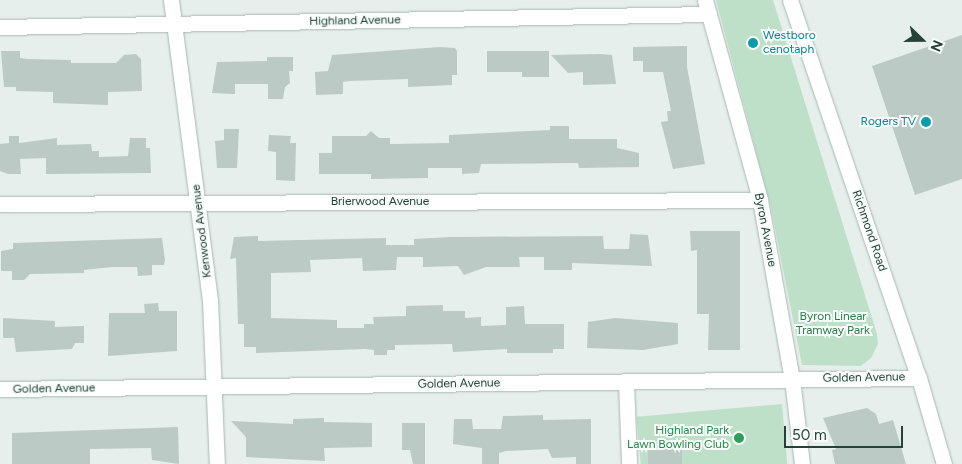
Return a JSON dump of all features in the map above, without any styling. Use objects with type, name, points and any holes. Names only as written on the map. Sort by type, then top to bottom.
[{"type":"street","name":"Kenwood Avenue","points":[[171,0],[200,203],[215,387],[217,464]]},
{"type":"street","name":"Richmond Road","points":[[790,0],[919,378],[944,464]]},
{"type":"street","name":"Highland Avenue","points":[[0,27],[174,24],[707,7]]},
{"type":"street","name":"Byron Avenue","points":[[707,7],[760,200],[792,379],[802,464]]},
{"type":"street","name":"Brierwood Avenue","points":[[0,204],[760,200]]},
{"type":"street","name":"Golden Avenue","points":[[0,390],[919,378]]},
{"type":"street","points":[[626,381],[629,464]]},
{"type":"green space","name":"Byron Linear Tramway Park","points":[[716,0],[773,0],[877,334],[878,344],[871,358],[861,366],[802,365],[771,208]]},
{"type":"green space","points":[[782,404],[787,464],[641,464],[637,417]]},
{"type":"building","name":"Rogers TV","points":[[962,35],[962,179],[915,195],[872,66]]},
{"type":"building","points":[[687,46],[687,67],[705,164],[673,169],[661,122],[668,121],[667,111],[671,111],[663,72],[643,72],[643,61],[633,61],[633,47]]},
{"type":"building","points":[[440,47],[455,48],[457,51],[457,75],[452,75],[452,85],[408,87],[408,79],[350,81],[343,82],[343,94],[316,95],[315,72],[328,71],[332,55]]},
{"type":"building","points":[[1,51],[20,51],[20,58],[71,60],[71,63],[116,63],[124,55],[136,54],[141,59],[142,91],[108,92],[108,105],[53,103],[53,92],[16,91],[16,87],[4,87]]},
{"type":"building","points":[[487,51],[549,51],[549,77],[522,77],[522,72],[487,72]]},
{"type":"building","points":[[551,55],[612,55],[616,84],[583,85],[583,72],[568,73]]},
{"type":"building","points":[[267,57],[293,57],[293,71],[289,71],[290,83],[285,87],[283,99],[268,99],[268,84],[235,84],[235,94],[212,93],[217,62],[267,61]]},
{"type":"building","points":[[550,126],[569,126],[569,139],[617,139],[617,148],[639,153],[639,167],[579,168],[578,163],[481,164],[479,173],[462,174],[462,168],[428,168],[428,178],[371,179],[371,174],[319,174],[319,153],[332,153],[332,136],[366,136],[371,131],[379,138],[390,138],[390,144],[449,143],[449,135],[550,130]]},
{"type":"building","points":[[224,129],[239,129],[237,168],[217,168],[215,141],[224,140]]},
{"type":"building","points":[[269,135],[291,136],[290,143],[296,143],[295,181],[276,180],[276,152],[268,151]]},
{"type":"building","points":[[9,136],[19,136],[19,143],[57,138],[57,145],[91,144],[92,151],[99,151],[99,157],[128,156],[130,138],[146,138],[146,148],[150,148],[151,173],[46,174],[46,158],[20,159],[21,174],[8,174],[0,171],[0,144],[9,143]]},
{"type":"building","points":[[690,231],[740,231],[740,350],[708,350],[709,314],[697,314],[697,250],[691,251]]},
{"type":"building","points":[[630,234],[648,235],[652,266],[572,263],[572,270],[544,270],[544,257],[519,257],[520,267],[486,267],[464,275],[458,266],[423,267],[423,257],[397,257],[396,270],[363,271],[362,258],[310,260],[311,272],[271,273],[271,318],[337,320],[337,328],[364,328],[364,324],[374,324],[373,317],[406,316],[406,306],[443,305],[443,311],[465,311],[465,318],[481,317],[481,326],[506,325],[506,307],[524,306],[525,324],[564,324],[564,349],[553,349],[553,353],[507,353],[507,349],[453,352],[452,344],[395,345],[395,350],[387,350],[387,355],[374,355],[374,350],[365,349],[256,353],[256,347],[244,347],[244,324],[238,324],[236,258],[230,259],[234,237],[258,236],[258,241],[386,238],[386,245],[414,245],[414,239],[451,237],[603,236],[604,249],[629,249]]},
{"type":"building","points":[[162,238],[164,265],[152,265],[152,275],[138,276],[137,267],[112,267],[84,270],[84,273],[30,274],[24,280],[12,280],[12,271],[1,271],[1,251],[13,249],[13,243]]},
{"type":"building","points":[[158,303],[159,311],[177,311],[177,351],[108,356],[109,313],[145,313],[144,304]]},
{"type":"building","points":[[3,318],[55,321],[55,327],[84,326],[84,343],[75,343],[72,349],[16,352],[14,338],[3,338]]},
{"type":"building","points":[[615,318],[678,323],[678,344],[643,350],[587,348],[588,322]]},
{"type":"building","points":[[867,408],[876,414],[879,424],[893,420],[906,464],[835,464],[832,450],[836,449],[823,418]]},
{"type":"building","points":[[543,415],[543,420],[591,419],[591,464],[576,464],[576,457],[552,458],[548,449],[506,451],[499,453],[499,464],[482,464],[482,448],[453,444],[454,419],[472,419],[473,429],[501,429],[503,416]]},
{"type":"building","points":[[324,418],[324,422],[372,423],[372,447],[324,448],[325,461],[246,457],[246,437],[231,421],[293,424],[293,419]]},
{"type":"building","points":[[402,423],[425,423],[425,464],[413,464],[410,450],[402,450]]},
{"type":"building","points":[[178,427],[179,464],[152,460],[151,448],[90,449],[90,464],[12,464],[12,433]]},
{"type":"building","name":"Highland Park Lawn Bowling Club","points":[[648,443],[682,443],[682,464],[648,464]]},
{"type":"place","name":"Westboro cenotaph","points":[[753,43]]},
{"type":"place","name":"Rogers TV","points":[[926,122]]},
{"type":"place","name":"Highland Park Lawn Bowling Club","points":[[739,438]]}]
